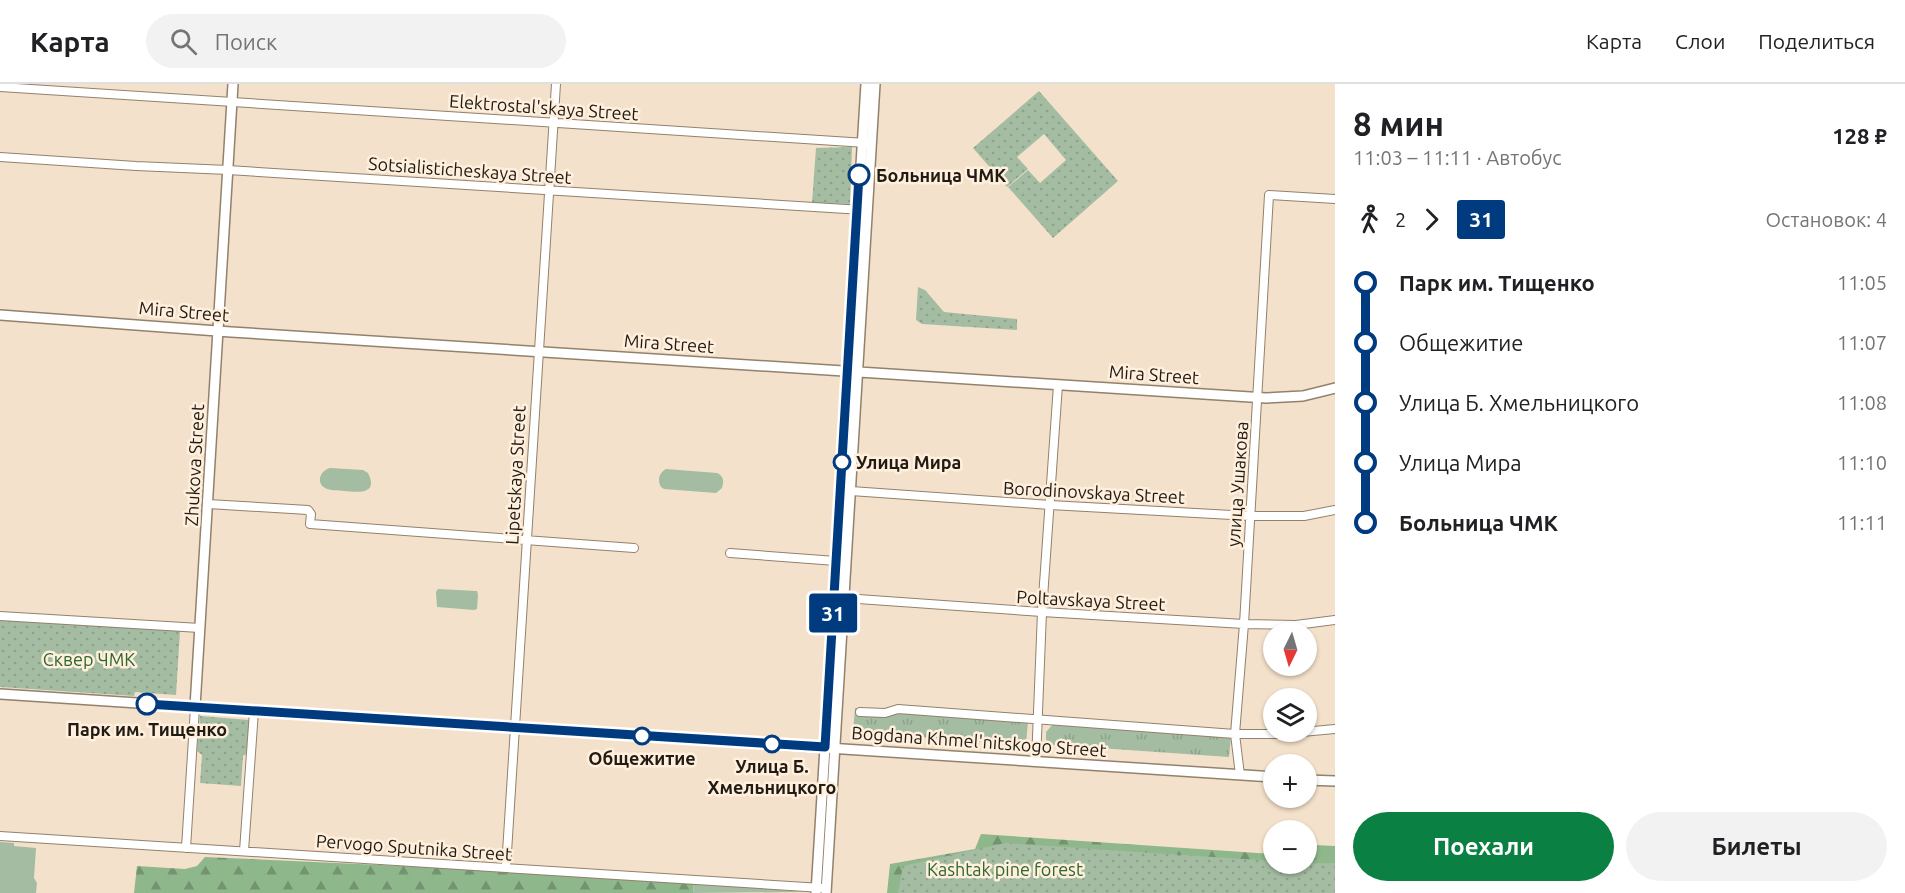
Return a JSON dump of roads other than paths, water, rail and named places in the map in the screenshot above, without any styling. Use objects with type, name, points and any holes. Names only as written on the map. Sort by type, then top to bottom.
[{"type":"main road","name":"Zhukova Street","points":[[195,707],[233,84]]},
{"type":"main road","points":[[816,890],[836,561],[852,371],[862,210],[866,143],[866,84]]},
{"type":"main road","points":[[866,143],[875,84]]},
{"type":"main road","name":"Mira Street","points":[[0,315],[1257,397],[1293,397],[1335,388]]},
{"type":"main road","points":[[826,891],[851,490],[852,371]]},
{"type":"main road","name":"Bogdana Khmel'nitskogo Street","points":[[0,694],[1263,776]]},
{"type":"main road","points":[[1317,781],[1335,782]]},
{"type":"street","name":"Lipetskaya Street","points":[[506,868],[556,84]]},
{"type":"street","name":"Elektrostal'skaya Street","points":[[0,87],[866,143]]},
{"type":"street","name":"Sotsialisticheskaya Street","points":[[0,157],[862,210]]},
{"type":"street","name":"улица Ушакова","points":[[1240,775],[1235,734],[1244,624],[1269,195],[1335,199]]},
{"type":"street","points":[[1036,762],[1041,612],[1058,385]]},
{"type":"street","name":"Borodinovskaya Street","points":[[851,490],[1050,505],[1250,516],[1304,516],[1335,510]]},
{"type":"street","points":[[208,504],[308,510],[311,514],[310,524],[634,548]]},
{"type":"street","points":[[730,553],[836,561]]},
{"type":"street","name":"Poltavskaya Street","points":[[844,598],[1244,624],[1296,625],[1335,620]]},
{"type":"street","points":[[0,616],[200,628]]},
{"type":"street","name":"Zhukova Street","points":[[186,848],[195,707]]},
{"type":"street","name":"Bogdana Khmel'nitskogo Street","points":[[860,712],[885,713],[898,709],[1235,734],[1280,734],[1335,729]]},
{"type":"street","points":[[244,851],[254,711]]},
{"type":"street","name":"Pervogo Sputnika Street","points":[[0,836],[826,891]]},
{"type":"place","name":"Больница ЧМК","points":[[859,175]]},
{"type":"place","name":"Улица Мира","points":[[842,462]]},
{"type":"place","name":"Парк им. Тищенко","points":[[147,704]]},
{"type":"place","name":"Общежитие","points":[[642,736]]},
{"type":"place","name":"Улица Б. Хмельницкого","points":[[772,744]]},
{"type":"park label","name":"Сквер ЧМК","points":[[89,659]]},
{"type":"park label","name":"Kashtak pine forest","points":[[1005,869]]}]
